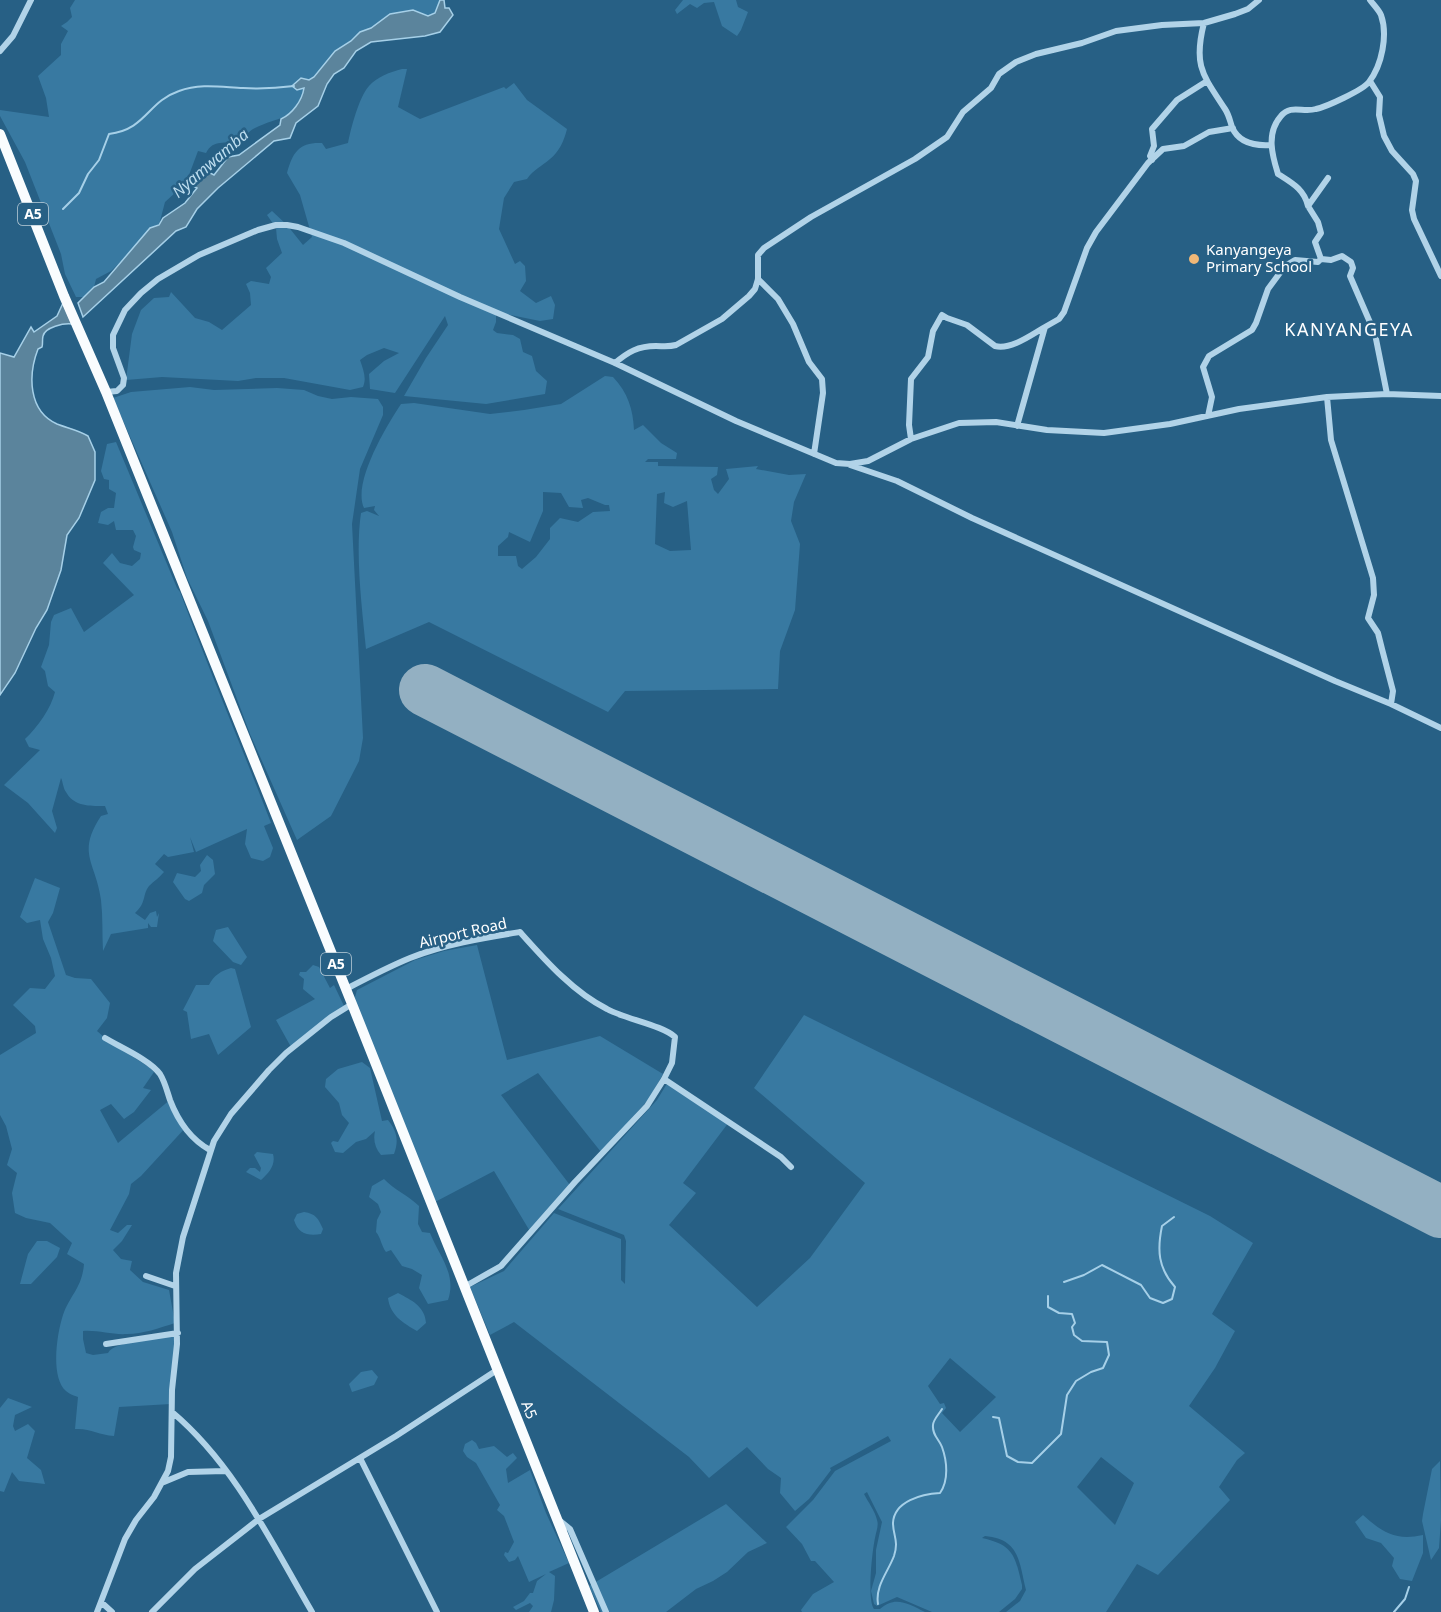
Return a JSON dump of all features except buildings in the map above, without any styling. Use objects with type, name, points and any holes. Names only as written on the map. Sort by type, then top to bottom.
[{"type":"highway","name":"A5","points":[[0,134],[346,989],[594,1612]]},
{"type":"street","points":[[0,51],[13,36],[31,0]]},
{"type":"street","points":[[615,363],[637,348],[672,346],[722,319],[755,290],[758,279],[758,255],[764,248],[811,217],[915,159],[947,137],[963,111],[991,88],[999,74],[1016,62],[1116,31],[1162,25],[1204,23],[1248,9],[1260,0]]},
{"type":"street","points":[[1322,259],[1315,242],[1321,233],[1318,222],[1302,192],[1294,183],[1278,174],[1271,144],[1272,131],[1280,117],[1286,112],[1295,108],[1314,110],[1370,81],[1383,49],[1384,30],[1381,14],[1370,0]]},
{"type":"street","points":[[1204,23],[1199,54],[1202,74],[1227,111],[1233,128],[1240,138],[1254,145],[1271,144]]},
{"type":"street","points":[[1152,160],[1150,156],[1154,146],[1152,129],[1177,100],[1207,81]]},
{"type":"street","points":[[1370,81],[1380,97],[1378,115],[1388,144],[1413,174],[1416,181],[1413,203],[1414,219],[1441,276]]},
{"type":"street","points":[[911,439],[909,425],[911,379],[928,357],[933,332],[942,315],[967,325],[995,346],[1000,347],[1023,339],[1059,319],[1064,312],[1087,248],[1096,232],[1152,160],[1164,149],[1184,146],[1209,132],[1233,128]]},
{"type":"street","points":[[1308,206],[1328,178]]},
{"type":"street","points":[[106,392],[114,393],[124,383],[113,348],[113,335],[125,310],[141,293],[180,265],[248,234],[276,225],[298,226],[344,243],[836,464],[850,465],[897,481],[972,518],[1441,728]]},
{"type":"street","points":[[1208,416],[1212,397],[1203,366],[1209,356],[1251,330],[1256,323],[1268,289],[1290,262],[1296,260],[1318,262],[1322,259],[1331,260],[1342,256],[1351,262],[1353,268],[1350,276],[1375,334],[1387,394]]},
{"type":"street","points":[[758,279],[778,299],[793,324],[809,362],[822,379],[823,393],[814,454]]},
{"type":"street","points":[[1017,426],[1045,327]]},
{"type":"street","points":[[850,465],[868,461],[911,439],[959,423],[996,422],[1047,430],[1104,433],[1239,409],[1327,397],[1387,394],[1441,396]]},
{"type":"street","points":[[1327,397],[1332,440],[1373,578],[1374,595],[1368,618],[1378,633],[1393,691],[1391,704]]},
{"type":"street","name":"Airport Road","points":[[346,989],[411,958],[444,947],[474,939],[520,932],[556,973],[605,1008],[643,1024],[668,1031],[675,1037],[672,1063],[664,1079]]},
{"type":"street","points":[[97,1612],[125,1539],[163,1482],[171,1457],[172,1390],[178,1333],[176,1273],[183,1237],[210,1150],[217,1134],[231,1114],[269,1070],[286,1053],[331,1017],[352,1004]]},
{"type":"street","points":[[105,1038],[157,1070],[184,1128],[201,1145],[210,1150]]},
{"type":"street","points":[[464,1287],[501,1266],[575,1182],[647,1106],[664,1079],[781,1157],[791,1167]]},
{"type":"street","points":[[146,1276],[175,1286]]},
{"type":"street","points":[[106,1344],[178,1333]]},
{"type":"street","points":[[152,1612],[195,1569],[259,1519],[360,1458],[497,1370]]},
{"type":"street","points":[[172,1412],[200,1437],[259,1519],[312,1612]]},
{"type":"street","points":[[360,1458],[437,1612]]},
{"type":"street","points":[[163,1482],[188,1472],[225,1471]]},
{"type":"street","points":[[557,1518],[570,1529],[606,1612]]},
{"type":"street","points":[[100,1602],[112,1612]]},
{"type":"shaded area","points":[[75,0],[440,0],[435,13],[428,16],[413,10],[390,14],[371,28],[360,32],[335,51],[314,78],[309,80],[302,78],[292,86],[305,88],[295,108],[284,117],[253,129],[238,141],[213,145],[206,153],[198,151],[186,183],[165,202],[159,225],[111,271],[96,279],[94,287],[85,297],[76,297],[65,274],[61,254],[25,162],[0,116],[0,110],[49,117],[46,98],[38,76],[61,55],[61,44],[68,31],[61,26],[72,17],[70,8]]},
{"type":"shaded area","points":[[440,0],[444,0],[445,8],[449,8],[453,15],[440,32],[425,36],[371,42],[356,51],[344,68],[334,74],[327,84],[318,106],[296,123],[290,138],[274,141],[218,188],[197,209],[186,227],[176,231],[83,317],[78,303],[94,287],[104,282],[150,228],[159,225],[163,218],[185,203],[197,188],[193,186],[203,172],[217,161],[210,173],[214,175],[228,157],[239,155],[280,125],[281,119],[293,110],[301,98],[304,88],[297,90],[292,86],[301,78],[309,80],[314,77],[335,51],[360,32],[371,28],[390,14],[413,10],[428,16],[435,13]]},
{"type":"shaded area","points":[[683,0],[736,0],[738,7],[748,12],[737,36],[722,26],[714,2],[704,3],[697,8],[690,4],[677,14],[675,10]]},
{"type":"shaded area","points":[[407,69],[398,107],[420,119],[504,87],[506,89],[514,83],[527,100],[567,129],[561,146],[553,156],[527,179],[514,182],[504,198],[499,229],[515,264],[520,261],[525,266],[526,281],[520,291],[536,303],[551,296],[555,305],[553,319],[540,321],[496,312],[493,330],[520,339],[523,352],[532,356],[536,371],[547,381],[545,394],[486,404],[404,396],[448,325],[445,316],[395,393],[370,389],[369,374],[384,361],[399,353],[384,348],[360,360],[365,380],[363,387],[350,390],[284,378],[256,378],[238,381],[162,377],[126,380],[132,334],[141,310],[154,298],[169,297],[171,292],[195,318],[209,322],[222,330],[251,305],[250,293],[246,284],[251,281],[269,284],[271,277],[266,268],[282,253],[276,228],[267,215],[272,211],[303,245],[312,237],[300,195],[287,173],[292,159],[299,149],[308,144],[322,143],[326,149],[348,143],[365,91],[380,77]]},
{"type":"shaded area","points":[[63,303],[72,324],[55,326],[44,333],[42,347],[38,349],[35,359],[33,391],[40,410],[47,418],[88,436],[95,452],[95,480],[79,518],[67,535],[61,570],[47,610],[15,673],[0,695],[0,353],[14,357],[31,327],[34,332],[57,316]]},
{"type":"shaded area","points":[[605,376],[613,377],[629,402],[634,430],[643,425],[661,443],[677,453],[676,459],[648,459],[645,462],[658,462],[658,466],[718,467],[717,475],[711,479],[714,490],[718,494],[729,479],[726,469],[758,466],[756,469],[789,475],[806,474],[794,502],[791,521],[800,544],[795,610],[780,651],[778,689],[625,691],[608,712],[429,622],[366,649],[360,581],[359,529],[361,513],[367,511],[379,516],[374,510],[375,506],[364,508],[363,484],[373,455],[401,404],[414,403],[490,414],[561,404]],"holes":[[[543,492],[561,493],[569,507],[583,508],[581,500],[588,498],[609,505],[610,511],[593,512],[578,522],[560,518],[550,528],[550,539],[536,557],[522,569],[518,566],[516,556],[498,556],[498,546],[508,537],[509,532],[530,542],[543,511]],[[665,492],[664,503],[673,507],[687,501],[691,550],[670,551],[655,544],[657,494]]]},
{"type":"shaded area","points":[[190,387],[214,390],[277,388],[304,390],[332,399],[351,397],[378,399],[383,407],[383,415],[360,469],[352,524],[363,738],[359,761],[331,816],[297,840],[250,734],[208,621],[187,578],[172,532],[113,398],[131,392]]},
{"type":"shaded area","points":[[116,442],[180,592],[271,823],[264,826],[273,848],[270,857],[263,861],[251,858],[245,844],[247,829],[196,852],[190,837],[194,852],[168,857],[164,854],[155,864],[164,872],[149,886],[135,913],[145,920],[150,913],[156,911],[157,917],[159,913],[157,927],[151,927],[148,923],[148,928],[111,934],[103,951],[101,900],[89,849],[94,829],[101,816],[108,814],[105,806],[83,805],[74,801],[65,790],[61,778],[52,811],[57,828],[55,833],[28,803],[4,785],[40,750],[29,747],[25,739],[43,717],[55,692],[48,686],[45,671],[41,667],[49,645],[51,622],[54,615],[71,608],[84,632],[134,595],[103,563],[112,553],[120,563],[132,566],[140,559],[141,553],[133,547],[136,536],[133,530],[116,530],[114,521],[108,525],[98,523],[101,512],[114,508],[116,493],[109,489],[109,480],[104,479],[101,471],[107,444]]},
{"type":"shaded area","points":[[207,855],[213,860],[215,874],[204,885],[202,893],[189,901],[173,882],[177,873],[195,877],[201,871],[200,865]]},
{"type":"shaded area","points":[[35,878],[60,888],[48,922],[66,975],[91,979],[110,1003],[107,1018],[97,1031],[154,1072],[143,1088],[151,1090],[134,1112],[124,1119],[111,1104],[100,1110],[118,1143],[171,1099],[187,1126],[131,1184],[129,1194],[110,1230],[118,1233],[127,1225],[132,1225],[113,1250],[121,1259],[132,1261],[130,1270],[143,1282],[169,1290],[175,1323],[133,1334],[83,1331],[86,1353],[93,1355],[108,1353],[119,1345],[176,1336],[171,1404],[119,1407],[114,1436],[75,1429],[78,1397],[66,1391],[61,1384],[56,1366],[61,1323],[81,1279],[84,1264],[67,1254],[72,1243],[50,1223],[15,1213],[12,1193],[17,1173],[7,1165],[12,1149],[6,1126],[0,1115],[0,1055],[36,1033],[35,1026],[13,1005],[30,988],[45,989],[55,976],[43,939],[40,920],[27,923],[20,917]]},
{"type":"shaded area","points":[[228,927],[247,957],[241,965],[233,962],[213,941],[216,930]]},
{"type":"shaded area","points":[[477,945],[507,1060],[600,1036],[663,1074],[649,1099],[601,1152],[538,1073],[501,1095],[573,1189],[531,1233],[494,1171],[435,1202],[356,1006],[357,990],[415,960],[444,951]]},
{"type":"shaded area","points":[[313,965],[319,967],[330,988],[334,985],[344,1006],[291,1047],[276,1020],[315,999],[303,989],[304,979],[299,975],[300,972],[306,972]]},
{"type":"shaded area","points":[[231,968],[235,969],[251,1027],[218,1055],[209,1034],[191,1039],[187,1012],[183,1010],[196,985],[209,985],[218,974]]},
{"type":"shaded area","points":[[804,1015],[1210,1216],[1253,1243],[1212,1314],[1235,1331],[1215,1368],[1189,1406],[1245,1453],[1237,1460],[1219,1487],[1230,1500],[1158,1575],[1137,1564],[1106,1612],[1006,1612],[1020,1601],[1026,1590],[1019,1561],[1012,1547],[997,1538],[985,1536],[982,1538],[1001,1544],[1011,1553],[1015,1559],[1022,1585],[1015,1599],[999,1612],[932,1612],[897,1597],[877,1606],[874,1604],[871,1591],[874,1609],[880,1609],[891,1602],[902,1602],[925,1612],[802,1612],[801,1610],[813,1594],[834,1582],[815,1561],[811,1561],[802,1544],[786,1527],[813,1500],[835,1471],[891,1441],[888,1436],[830,1468],[831,1470],[809,1499],[795,1511],[780,1493],[781,1478],[768,1469],[747,1447],[709,1478],[689,1457],[514,1322],[490,1335],[470,1287],[504,1271],[554,1213],[621,1239],[621,1280],[625,1284],[626,1241],[624,1235],[558,1209],[657,1100],[668,1082],[729,1122],[683,1183],[696,1193],[669,1225],[757,1307],[810,1258],[865,1183],[754,1088]],"holes":[[[950,1358],[996,1397],[960,1432],[942,1413],[946,1408],[944,1403],[940,1404],[928,1386]],[[1101,1457],[1134,1483],[1115,1525],[1077,1487]],[[867,1492],[882,1522],[876,1550],[876,1573],[871,1591],[878,1524],[875,1513],[864,1494]]]},
{"type":"shaded area","points":[[362,1062],[370,1068],[382,1121],[388,1120],[395,1132],[397,1140],[394,1154],[381,1155],[375,1144],[375,1131],[343,1153],[335,1152],[331,1143],[338,1142],[349,1123],[342,1115],[339,1103],[325,1087],[326,1079],[338,1069]]},
{"type":"shaded area","points":[[257,1152],[273,1154],[274,1158],[271,1169],[261,1180],[246,1172],[250,1168],[255,1168],[260,1172],[261,1168],[254,1155]]},
{"type":"shaded area","points":[[384,1179],[419,1206],[418,1224],[422,1232],[430,1233],[449,1273],[448,1300],[428,1304],[419,1288],[422,1275],[402,1266],[391,1250],[386,1252],[384,1249],[376,1232],[377,1220],[381,1212],[378,1204],[369,1197],[372,1186]]},
{"type":"shaded area","points":[[304,1212],[318,1219],[323,1229],[321,1234],[308,1234],[298,1228],[294,1220],[297,1214]]},
{"type":"shaded area","points":[[37,1241],[47,1241],[60,1248],[57,1257],[31,1284],[20,1284],[28,1254]]},
{"type":"shaded area","points":[[398,1293],[416,1304],[423,1312],[426,1323],[417,1331],[402,1322],[391,1309],[388,1298]]},
{"type":"shaded area","points":[[372,1370],[378,1377],[374,1385],[352,1392],[349,1384],[361,1372]]},
{"type":"shaded area","points":[[8,1398],[32,1407],[15,1415],[13,1426],[15,1431],[28,1424],[35,1431],[27,1458],[41,1470],[45,1484],[19,1481],[12,1472],[4,1492],[0,1491],[0,1408]]},
{"type":"shaded area","points":[[472,1440],[479,1449],[494,1446],[507,1457],[513,1453],[517,1458],[506,1469],[508,1483],[530,1470],[546,1513],[569,1563],[549,1572],[555,1576],[551,1612],[529,1612],[533,1606],[530,1603],[516,1610],[513,1607],[533,1593],[537,1581],[546,1574],[529,1582],[518,1556],[509,1562],[504,1555],[505,1552],[508,1553],[514,1542],[504,1516],[497,1510],[500,1505],[476,1463],[463,1451],[465,1444]]},
{"type":"shaded area","points":[[1440,1461],[1439,1548],[1431,1560],[1422,1521],[1432,1469]]},
{"type":"shaded area","points":[[726,1504],[767,1543],[748,1552],[727,1572],[696,1589],[666,1612],[601,1612],[589,1586]]},
{"type":"shaded area","points":[[1363,1515],[1390,1534],[1405,1537],[1423,1535],[1423,1553],[1412,1581],[1400,1579],[1392,1566],[1394,1558],[1381,1543],[1366,1538],[1355,1522]]},
{"type":"waterway","points":[[63,209],[79,193],[88,174],[99,160],[109,134],[131,127],[168,96],[203,86],[256,88],[294,86]]},
{"type":"waterway","points":[[1064,1282],[1102,1265],[1141,1285],[1150,1298],[1163,1303],[1172,1299],[1175,1287],[1165,1273],[1159,1251],[1162,1226],[1174,1217]]},
{"type":"waterway","points":[[993,1417],[999,1418],[1007,1456],[1018,1462],[1032,1463],[1061,1434],[1067,1395],[1076,1381],[1103,1368],[1109,1355],[1107,1342],[1082,1341],[1074,1335],[1072,1327],[1075,1323],[1072,1314],[1059,1313],[1048,1307],[1048,1296]]},
{"type":"waterway","points":[[878,1604],[878,1591],[895,1551],[893,1523],[898,1509],[917,1497],[940,1493],[945,1482],[945,1458],[933,1428],[934,1421],[942,1409]]},
{"type":"waterway","points":[[1394,1612],[1405,1599],[1409,1587]]},
{"type":"runway","points":[[425,690],[1441,1212]]},
{"type":"place","name":"Kanyangeya Primary School","points":[[1194,259]]},
{"type":"district","name":"KANYANGEYA","points":[[1349,330]]},
{"type":"water label","name":"Nyamwamba","points":[[210,163]]}]
